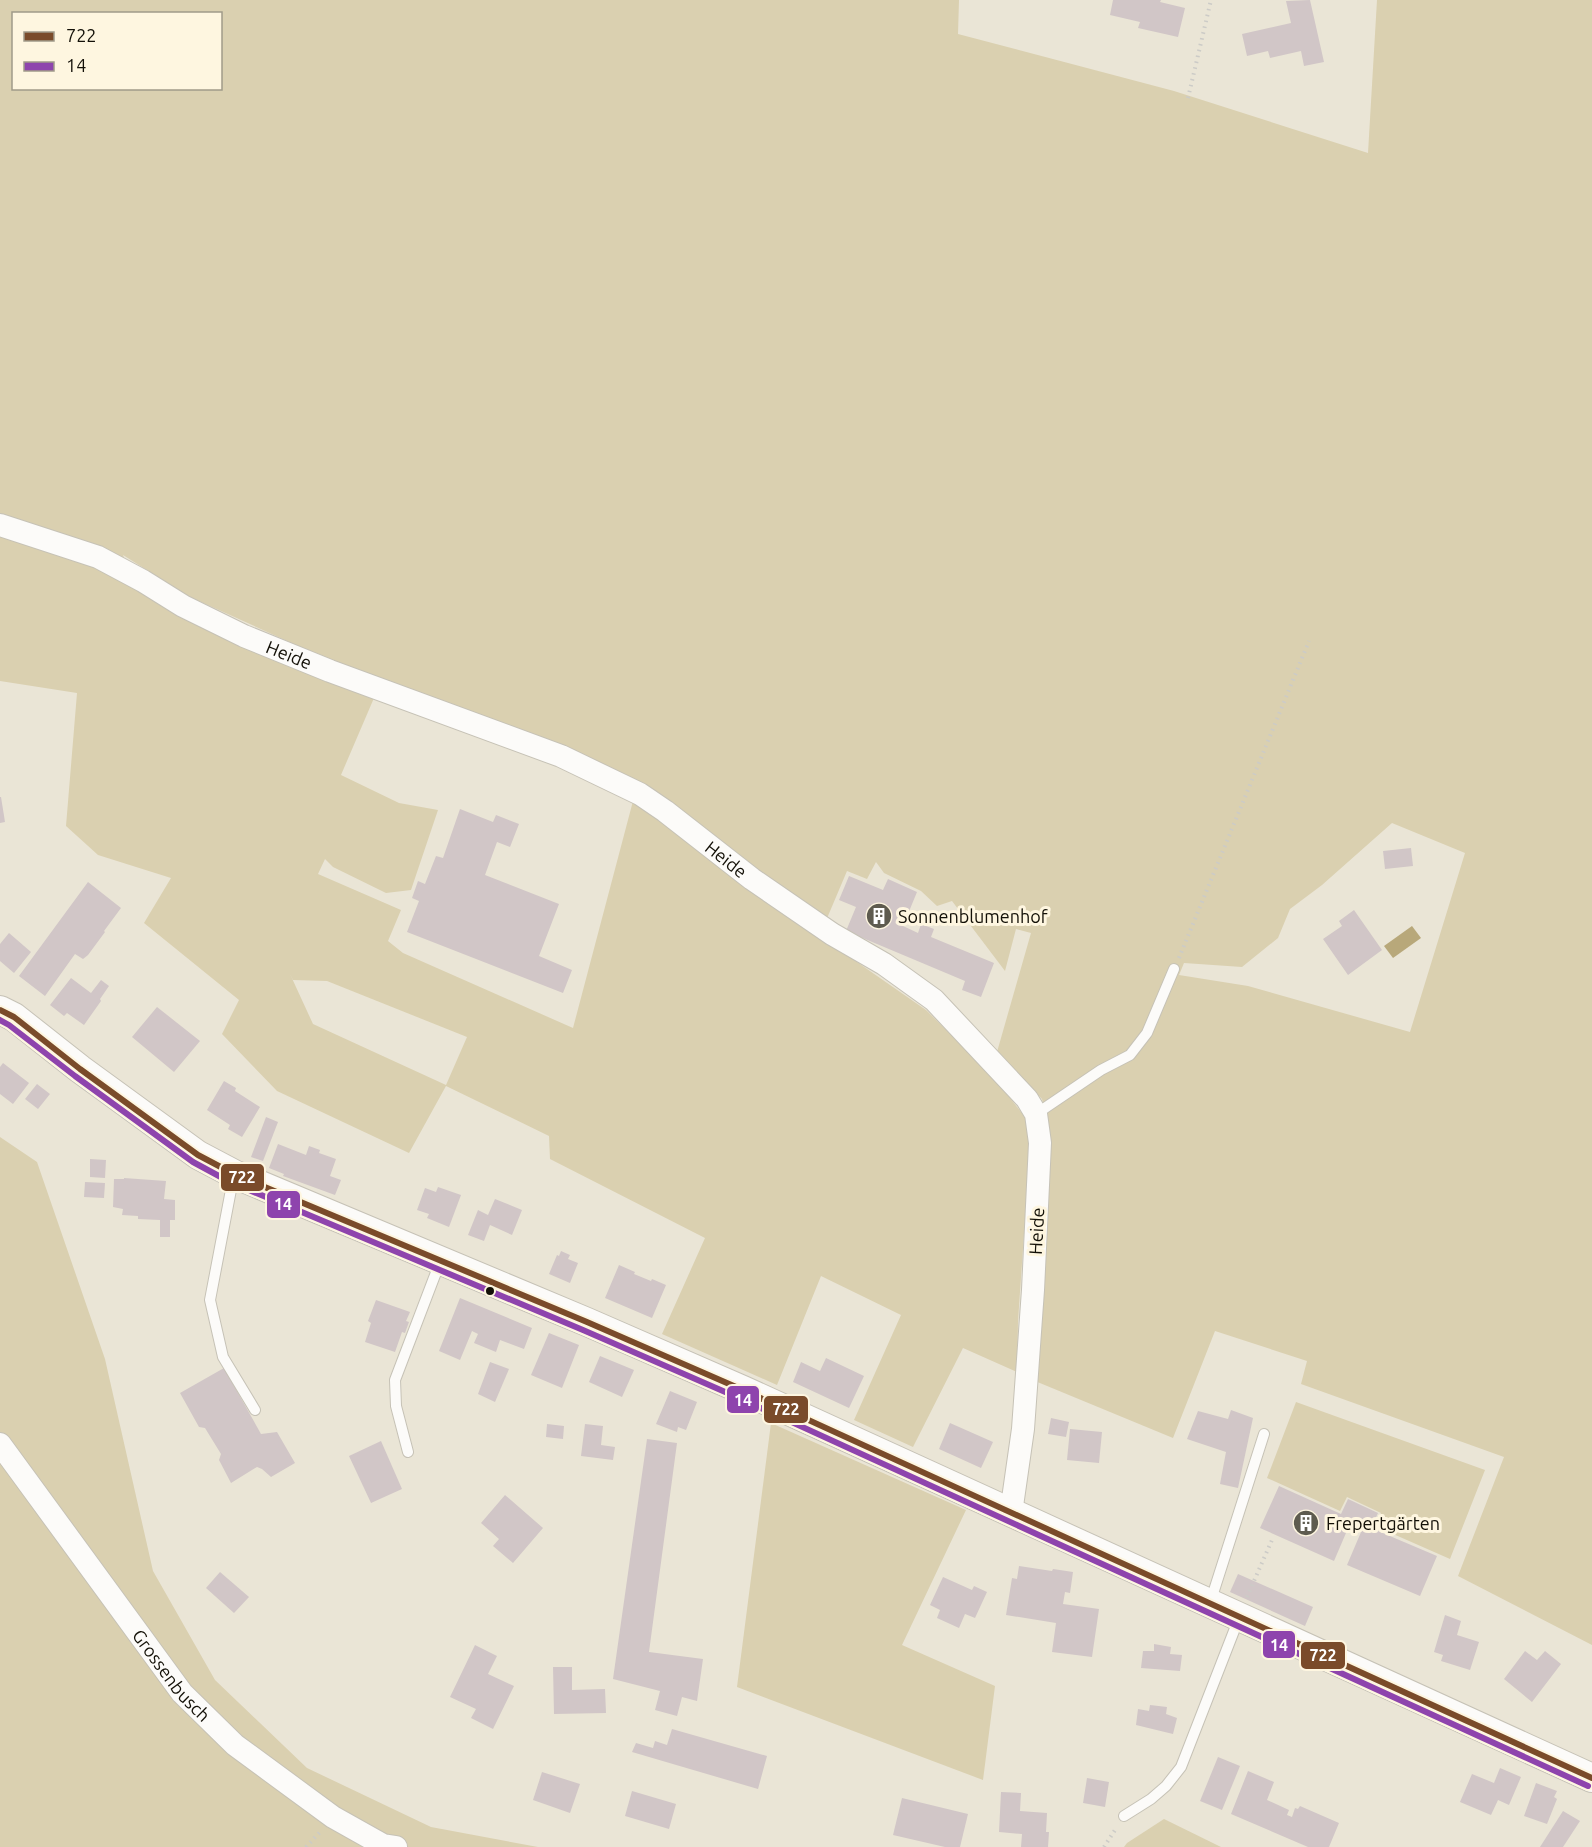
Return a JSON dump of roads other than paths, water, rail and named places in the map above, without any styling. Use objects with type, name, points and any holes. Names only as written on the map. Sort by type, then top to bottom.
[{"type":"street","name":"Heide","points":[[0,525],[98,557],[183,606],[244,636],[382,691],[561,756],[640,794],[752,879],[832,934],[884,964],[934,1000],[1020,1091],[1036,1114],[1040,1143],[1033,1290],[1023,1429],[1011,1513]]},
{"type":"street","points":[[0,1010],[14,1017],[80,1069],[198,1155],[234,1174],[743,1390],[1210,1603],[1243,1608],[1592,1778]]},
{"type":"street","name":"Grossenbusch","points":[[0,1444],[182,1693],[235,1745],[333,1817],[383,1845],[396,1847]]},
{"type":"lane","points":[[1036,1114],[1101,1070],[1130,1055],[1148,1033],[1174,969]]},
{"type":"lane","points":[[234,1174],[210,1300],[223,1357],[255,1410]]},
{"type":"lane","points":[[408,1452],[396,1406],[395,1380],[440,1261]]},
{"type":"lane","points":[[1210,1603],[1264,1434]]},
{"type":"lane","points":[[1124,1816],[1166,1786],[1181,1767],[1243,1608]]},
{"type":"place","name":"Sonnenblumenhof","points":[[879,916]]},
{"type":"place","name":"Frepertgärten","points":[[1306,1523]]}]
